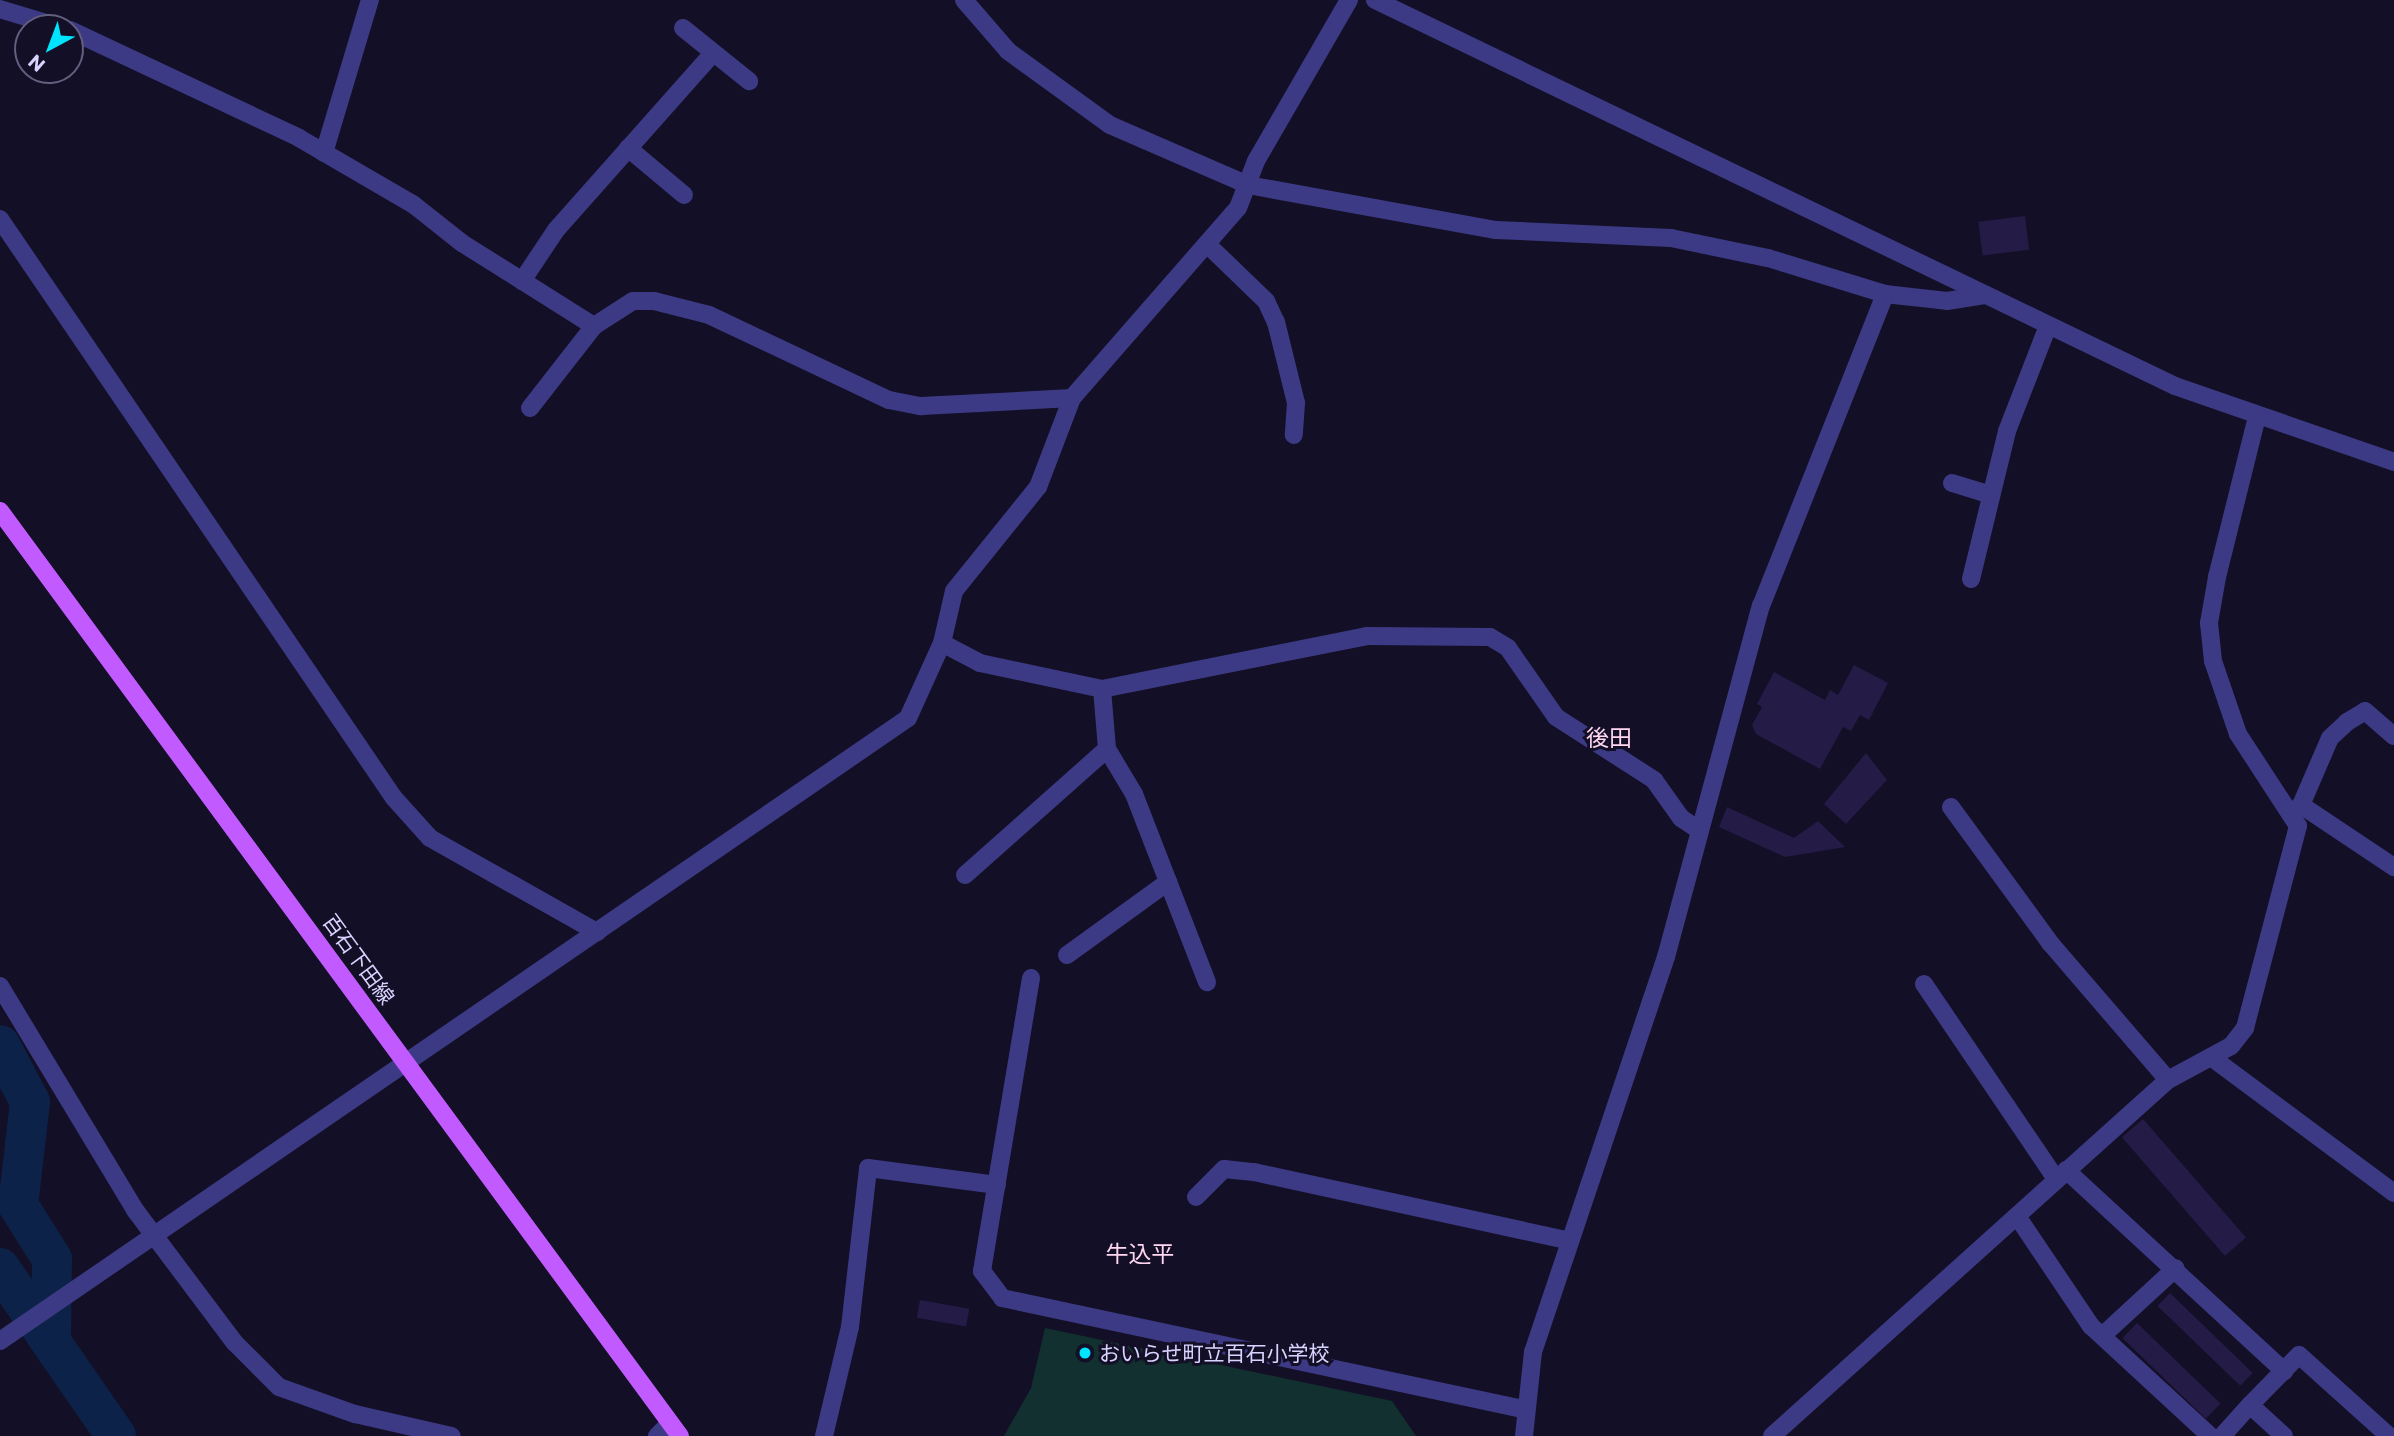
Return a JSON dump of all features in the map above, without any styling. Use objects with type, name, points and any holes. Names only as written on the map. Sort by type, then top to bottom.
[{"type":"main road","name":"百石下田線","points":[[0,511],[407,1062],[669,1432]]},
{"type":"street","points":[[324,153],[370,0]]},
{"type":"street","points":[[964,0],[1008,51],[1110,125],[1248,185],[1496,230],[1671,238],[1768,258],[1885,294],[1947,301],[1985,295]]},
{"type":"street","points":[[0,1341],[908,718],[942,643],[954,591],[1038,487],[1072,398],[1157,295],[1210,247],[1248,185],[1256,160],[1349,0]]},
{"type":"street","points":[[1376,0],[2175,386],[2394,462]]},
{"type":"street","points":[[683,28],[749,81]]},
{"type":"street","points":[[84,37],[324,153],[414,205],[522,281],[594,326]]},
{"type":"street","points":[[522,281],[556,230],[713,53]]},
{"type":"street","points":[[628,148],[684,195]]},
{"type":"street","points":[[0,219],[394,799],[430,838],[597,932]]},
{"type":"street","points":[[1210,247],[1271,311],[1296,403],[1294,435]]},
{"type":"street","points":[[1524,1436],[1523,1409],[1533,1352],[1651,1006],[1761,606],[1885,294]]},
{"type":"street","points":[[530,408],[594,326],[632,301],[654,301],[709,315],[889,400],[921,406],[1072,398]]},
{"type":"street","points":[[1971,579],[1989,494],[2048,326]]},
{"type":"street","points":[[2257,416],[2209,623],[2213,661],[2238,734],[2296,810],[2394,867]]},
{"type":"street","points":[[1952,483],[1989,494]]},
{"type":"street","points":[[942,643],[981,663],[1102,689],[1367,636],[1490,636],[1508,648],[1556,717],[1654,780],[1681,818],[1699,830]]},
{"type":"street","points":[[1102,689],[1107,749],[1134,794],[1207,982]]},
{"type":"street","points":[[1772,1436],[2168,1080],[2211,1057],[2245,1028],[2298,826],[2296,810],[2330,738],[2347,722],[2365,711],[2394,736]]},
{"type":"street","points":[[965,875],[1107,749]]},
{"type":"street","points":[[1951,807],[2052,944],[2168,1080]]},
{"type":"street","points":[[1067,955],[1168,882]]},
{"type":"street","points":[[1031,978],[982,1271],[1002,1298],[1523,1409]]},
{"type":"street","points":[[1924,984],[2061,1175],[2176,1268],[2284,1371]]},
{"type":"street","points":[[0,986],[152,1235],[234,1343],[279,1387],[355,1414],[452,1436]]},
{"type":"street","points":[[2211,1057],[2394,1193]]},
{"type":"street","points":[[824,1436],[850,1327],[868,1168],[997,1185]]},
{"type":"street","points":[[1196,1197],[1224,1169],[1254,1172],[1570,1241]]},
{"type":"street","points":[[2017,1216],[2102,1336],[2210,1436]]},
{"type":"street","points":[[2102,1336],[2176,1268]]},
{"type":"street","points":[[2222,1436],[2299,1355],[2389,1436]]},
{"type":"street","points":[[2250,1405],[2284,1436]]},
{"type":"green space","points":[[1045,1328],[1392,1401],[1416,1436],[1004,1436],[1031,1388]]},
{"type":"building","points":[[2025,216],[2029,250],[1982,255],[1978,222]]},
{"type":"building","points":[[1854,665],[1888,683],[1869,720],[1860,715],[1851,731],[1843,727],[1820,769],[1756,734],[1752,725],[1762,707],[1757,704],[1774,672],[1825,700],[1830,690],[1838,695]]},
{"type":"building","points":[[1866,753],[1887,780],[1846,824],[1824,804]]},
{"type":"building","points":[[1727,807],[1794,838],[1818,821],[1845,847],[1785,857],[1719,827]]},
{"type":"building","points":[[2143,1119],[2246,1237],[2225,1256],[2122,1137]]},
{"type":"building","points":[[2170,1293],[2253,1373],[2240,1386],[2157,1306]]},
{"type":"building","points":[[920,1300],[969,1309],[966,1326],[917,1318]]},
{"type":"building","points":[[2137,1323],[2220,1404],[2206,1419],[2122,1338]]},
{"type":"waterway","points":[[0,1045],[30,1102],[18,1205],[52,1259],[51,1342],[116,1436]]},
{"type":"waterway","points":[[0,1268],[51,1342]]},
{"type":"place","name":"おいらせ町立百石小学校","points":[[1085,1353]]},
{"type":"district","name":"後田","points":[[1609,737]]},
{"type":"district","name":"牛込平","points":[[1140,1253]]}]
